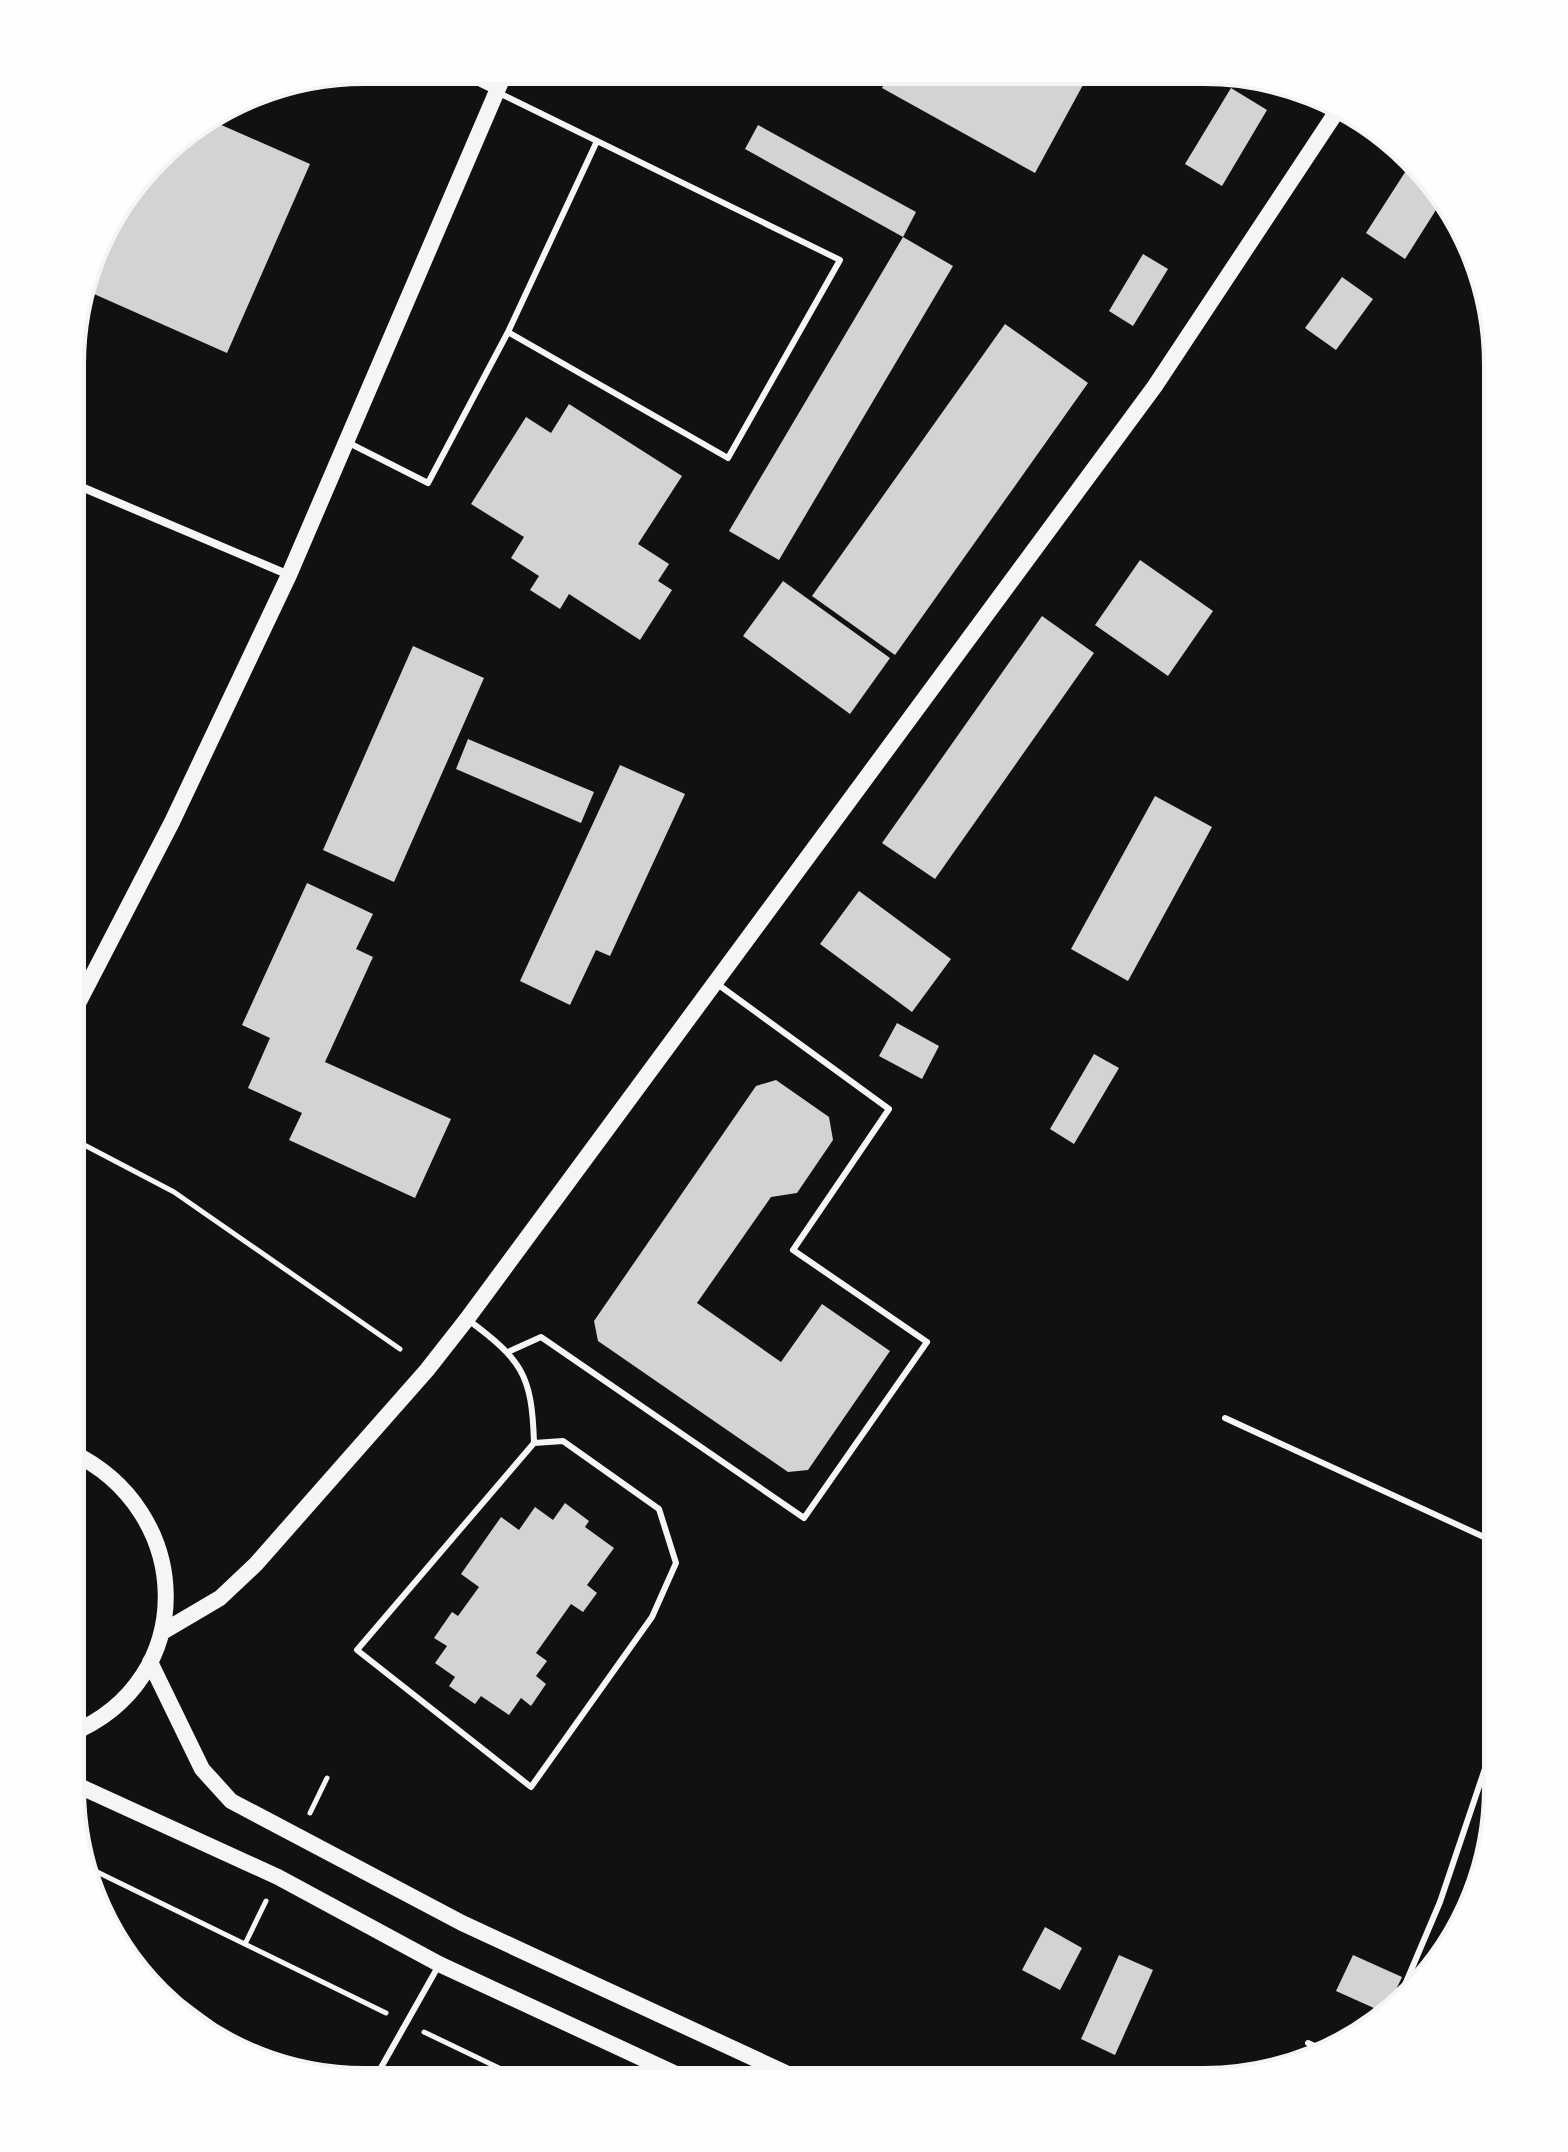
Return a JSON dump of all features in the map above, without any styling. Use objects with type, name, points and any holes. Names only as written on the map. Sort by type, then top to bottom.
[{"type":"main road","points":[[84,992],[172,822],[289,575],[499,84]]},
{"type":"main road","points":[[164,1631],[220,1598],[256,1564],[427,1370],[467,1319],[1155,386],[1334,116]]},
{"type":"main road","points":[[84,1458],[120,1484],[152,1531],[160,1554],[166,1597],[164,1631],[150,1662],[127,1699],[84,1725]]},
{"type":"main road","points":[[150,1662],[202,1769],[231,1801],[462,1923],[775,2068]]},
{"type":"main road","points":[[84,1788],[278,1877],[439,1964],[663,2068]]},
{"type":"street","points":[[84,488],[289,575]]},
{"type":"lane","points":[[481,84],[840,260],[728,458],[508,332]]},
{"type":"lane","points":[[346,441],[428,483],[508,332],[597,141]]},
{"type":"lane","points":[[510,1351],[541,1337],[804,1518],[927,1342],[793,1250],[889,1109],[716,983]]},
{"type":"lane","points":[[467,1319],[510,1351],[533,1399],[534,1443],[357,1650],[531,1787],[652,1617],[676,1563],[659,1509],[563,1441],[534,1443]]},
{"type":"lane","points":[[1225,1418],[1483,1537]]},
{"type":"lane","points":[[1406,1982],[1440,1902],[1483,1774]]},
{"type":"lane","points":[[381,2068],[439,1964]]},
{"type":"lane","points":[[1308,2043],[1313,2045]]},
{"type":"path","points":[[84,1145],[174,1192],[400,1349]]},
{"type":"path","points":[[97,1872],[499,2068]]},
{"type":"building","points":[[884,84],[1083,84],[1035,173],[882,88]]},
{"type":"building","points":[[1231,88],[1267,110],[1222,186],[1185,164]]},
{"type":"building","points":[[220,125],[310,164],[227,353],[93,294],[113,240],[153,179],[179,153]]},
{"type":"building","points":[[758,125],[916,212],[903,237],[745,149]]},
{"type":"building","points":[[1406,170],[1437,208],[1405,259],[1366,233]]},
{"type":"building","points":[[903,237],[953,266],[779,560],[729,531]]},
{"type":"building","points":[[1143,254],[1168,269],[1133,326],[1109,311]]},
{"type":"building","points":[[1342,277],[1373,299],[1336,350],[1305,328]]},
{"type":"building","points":[[1005,324],[1088,383],[895,655],[812,596]]},
{"type":"building","points":[[569,404],[682,476],[638,544],[669,564],[658,581],[672,590],[640,640],[569,594],[560,609],[530,590],[539,576],[511,558],[524,537],[471,504],[526,417],[551,433]]},
{"type":"building","points":[[1140,560],[1213,611],[1168,676],[1095,625]]},
{"type":"building","points":[[783,581],[890,658],[850,714],[743,636]]},
{"type":"building","points":[[1042,616],[1094,653],[935,879],[882,843]]},
{"type":"building","points":[[413,646],[484,678],[394,882],[323,850]]},
{"type":"building","points":[[468,739],[594,792],[581,823],[456,769]]},
{"type":"building","points":[[620,765],[685,794],[610,956],[596,950],[570,1005],[520,981]]},
{"type":"building","points":[[1155,796],[1212,827],[1128,981],[1071,949]]},
{"type":"building","points":[[307,883],[373,914],[356,949],[373,957],[325,1062],[451,1119],[415,1198],[289,1140],[302,1113],[248,1088],[270,1038],[242,1025]]},
{"type":"building","points":[[859,891],[951,959],[912,1012],[820,944]]},
{"type":"building","points":[[897,1023],[939,1046],[922,1079],[879,1056]]},
{"type":"building","points":[[1094,1054],[1119,1068],[1074,1144],[1050,1129]]},
{"type":"building","points":[[776,1080],[829,1117],[833,1140],[797,1193],[771,1197],[697,1303],[781,1362],[822,1304],[890,1351],[808,1470],[788,1472],[598,1341],[594,1321],[756,1086]]},
{"type":"building","points":[[565,1503],[589,1521],[585,1527],[614,1548],[587,1585],[597,1593],[583,1612],[571,1604],[536,1653],[547,1661],[536,1676],[546,1684],[531,1706],[521,1698],[509,1715],[481,1696],[475,1704],[449,1686],[455,1677],[435,1663],[447,1646],[434,1638],[452,1612],[458,1616],[479,1587],[461,1574],[501,1517],[519,1530],[535,1507],[553,1520]]},
{"type":"building","points":[[1045,1927],[1082,1948],[1060,1990],[1022,1970]]},
{"type":"building","points":[[1119,1955],[1153,1970],[1115,2055],[1081,2039]]},
{"type":"building","points":[[1353,1955],[1402,1977],[1394,1994],[1376,2009],[1336,1991]]}]
